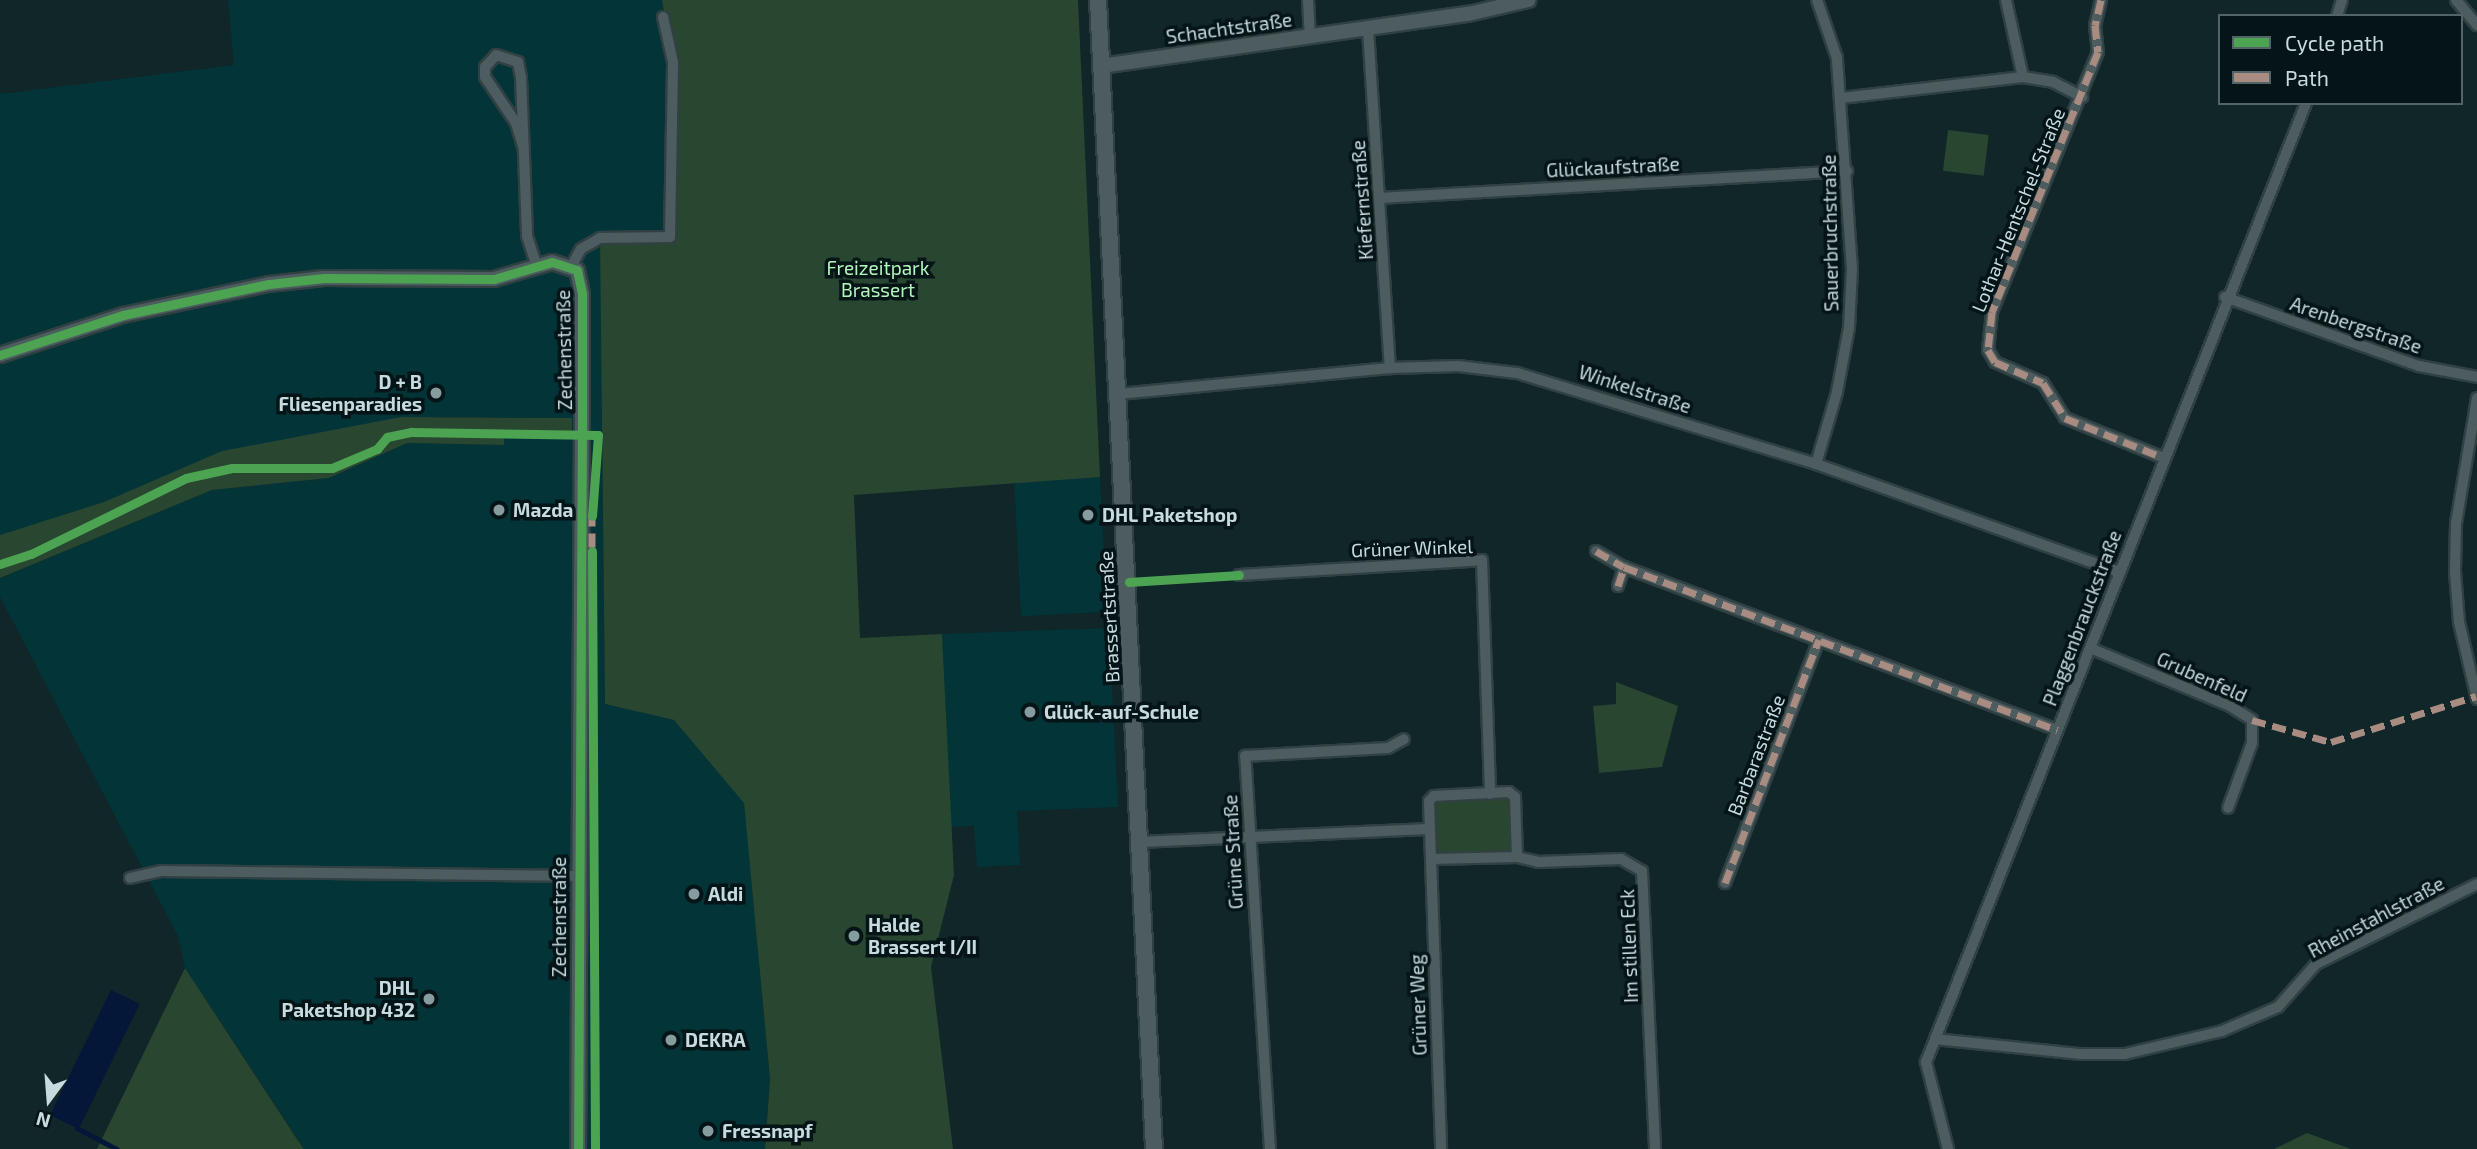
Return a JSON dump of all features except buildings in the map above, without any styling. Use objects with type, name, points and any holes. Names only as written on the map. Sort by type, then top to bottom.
[{"type":"main road","name":"Brassertstraße","points":[[1098,0],[1154,1149]]},
{"type":"street","points":[[1308,0],[1310,36]]},
{"type":"street","name":"Schachtstraße","points":[[1101,66],[1368,29],[1528,0]]},
{"type":"street","name":"Sauerbruchstraße","points":[[1816,464],[1838,392],[1849,328],[1847,171],[1842,98],[1837,58],[1817,0]]},
{"type":"street","points":[[2006,0],[2023,77]]},
{"type":"street","name":"Lothar-Hentschel-Straße","points":[[2101,0],[2095,25],[2098,52],[2082,97],[1992,313],[1988,350],[1995,362],[2043,383],[2066,418],[2162,457]]},
{"type":"street","points":[[2456,2],[2477,25]]},
{"type":"street","points":[[572,265],[581,250],[600,238],[670,237],[673,62],[663,18]]},
{"type":"street","name":"Kiefernstraße","points":[[1368,29],[1390,369]]},
{"type":"street","points":[[523,146],[516,123],[485,77],[485,67],[496,55],[518,62],[523,146],[527,236],[536,264]]},
{"type":"street","points":[[1842,98],[2023,77],[2053,82],[2082,97]]},
{"type":"street","name":"Plaggenbrauckstraße","points":[[1948,1149],[1926,1062],[2225,297],[2255,237],[2305,105]]},
{"type":"street","name":"Glückaufstraße","points":[[1380,198],[1847,171]]},
{"type":"street","name":"Zechenstraße","points":[[0,355],[123,315],[219,291],[324,278],[494,279],[536,264],[572,265],[581,284],[582,307],[577,876],[579,1149]]},
{"type":"street","name":"Arenbergstraße","points":[[2225,297],[2419,366],[2477,377]]},
{"type":"street","name":"Winkelstraße","points":[[1119,394],[1390,369],[1458,366],[1517,373],[1816,464],[2119,572]]},
{"type":"street","points":[[2477,398],[2456,523],[2455,572],[2459,622],[2477,699]]},
{"type":"street","points":[[1596,551],[1624,566],[2057,730]]},
{"type":"street","name":"Grüner Winkel","points":[[1239,575],[1482,560],[1490,793]]},
{"type":"street","points":[[1618,586],[1624,566]]},
{"type":"street","name":"Barbarastraße","points":[[1725,883],[1819,639]]},
{"type":"street","name":"Grubenfeld","points":[[2090,648],[2230,706],[2252,720],[2252,744],[2228,808]]},
{"type":"street","name":"Grüne Straße","points":[[1269,1149],[1245,755],[1388,748],[1404,739]]},
{"type":"street","name":"Grüner Weg","points":[[1441,1149],[1429,801],[1434,796],[1508,792],[1515,797],[1517,858]]},
{"type":"street","points":[[1140,842],[1429,829]]},
{"type":"street","points":[[1431,859],[1517,858]]},
{"type":"street","name":"Im stillen Eck","points":[[1517,858],[1538,862],[1621,859],[1642,871],[1655,1149]]},
{"type":"street","name":"Zechenstraße","points":[[130,878],[161,871],[577,876]]},
{"type":"street","name":"Rheinstahlstraße","points":[[1935,1039],[2081,1054],[2125,1054],[2222,1031],[2278,1007],[2316,964],[2477,884]]},
{"type":"shaded area","points":[[228,0],[662,0],[673,62],[670,237],[602,429],[605,704],[674,720],[744,802],[770,1079],[765,1149],[304,1149],[185,968],[178,936],[0,597],[0,578],[212,490],[329,478],[407,443],[504,445],[504,438],[572,438],[572,418],[401,417],[0,535],[0,94],[234,65]]},
{"type":"shaded area","points":[[1100,477],[1107,612],[1021,616],[1014,482]]},
{"type":"shaded area","name":"Glück-auf-Schule","points":[[1109,628],[1118,807],[1017,811],[1020,865],[977,867],[974,826],[951,827],[942,634]]},
{"type":"shaded area","points":[[111,990],[140,1004],[79,1129],[50,1115]]},
{"type":"green space","name":"Freizeitpark Brassert","points":[[662,0],[1078,0],[1100,477],[854,495],[860,638],[942,634],[954,875],[931,967],[953,1149],[765,1149],[770,1079],[744,803],[674,720],[605,704],[600,238],[670,237],[673,62]]},
{"type":"green space","points":[[1948,130],[1989,135],[1984,176],[1943,171]]},
{"type":"green space","points":[[401,417],[572,418],[572,439],[504,438],[504,445],[407,443],[329,478],[212,490],[0,578],[0,535],[104,502],[222,451]]},
{"type":"green space","points":[[1616,682],[1678,706],[1662,767],[1599,773],[1593,706],[1616,704]]},
{"type":"green space","points":[[1504,797],[1510,801],[1513,848],[1508,853],[1441,854],[1435,848],[1434,806],[1438,800]]},
{"type":"green space","points":[[185,968],[295,1136],[304,1149],[97,1149]]},
{"type":"green space","points":[[2307,1133],[2351,1149],[2274,1149]]},
{"type":"waterway","points":[[77,1128],[117,1149]]},
{"type":"marked path","points":[[2101,0],[2095,25],[2098,52],[1992,312],[1988,350],[1995,362],[2043,383],[2065,418],[2162,457]]},
{"type":"marked path","points":[[592,512],[592,558]]},
{"type":"marked path","points":[[1596,551],[1624,567],[2057,730]]},
{"type":"marked path","points":[[1618,586],[1624,567]]},
{"type":"marked path","points":[[1725,883],[1819,639]]},
{"type":"marked path","points":[[2252,720],[2331,742],[2476,696]]},
{"type":"cycle path","points":[[0,355],[123,315],[269,284],[324,278],[494,279],[552,262],[577,270],[582,294],[578,1149]]},
{"type":"cycle path","points":[[0,564],[31,554],[186,478],[232,468],[332,468],[377,449],[387,437],[411,432],[598,435],[592,516]]},
{"type":"cycle path","points":[[592,551],[595,1149]]},
{"type":"cycle path","points":[[1129,582],[1239,575]]},
{"type":"place","name":"D + B Fliesenparadies","points":[[436,393]]},
{"type":"place","name":"Mazda","points":[[499,510]]},
{"type":"place","name":"DHL Paketshop","points":[[1088,515]]},
{"type":"place","name":"Glück-auf-Schule","points":[[1030,712]]},
{"type":"place","name":"Aldi","points":[[694,894]]},
{"type":"place","name":"Halde Brassert I/II","points":[[854,936]]},
{"type":"place","name":"DHL Paketshop 432","points":[[429,999]]},
{"type":"place","name":"DEKRA","points":[[671,1040]]},
{"type":"place","name":"Fressnapf","points":[[708,1131]]}]
